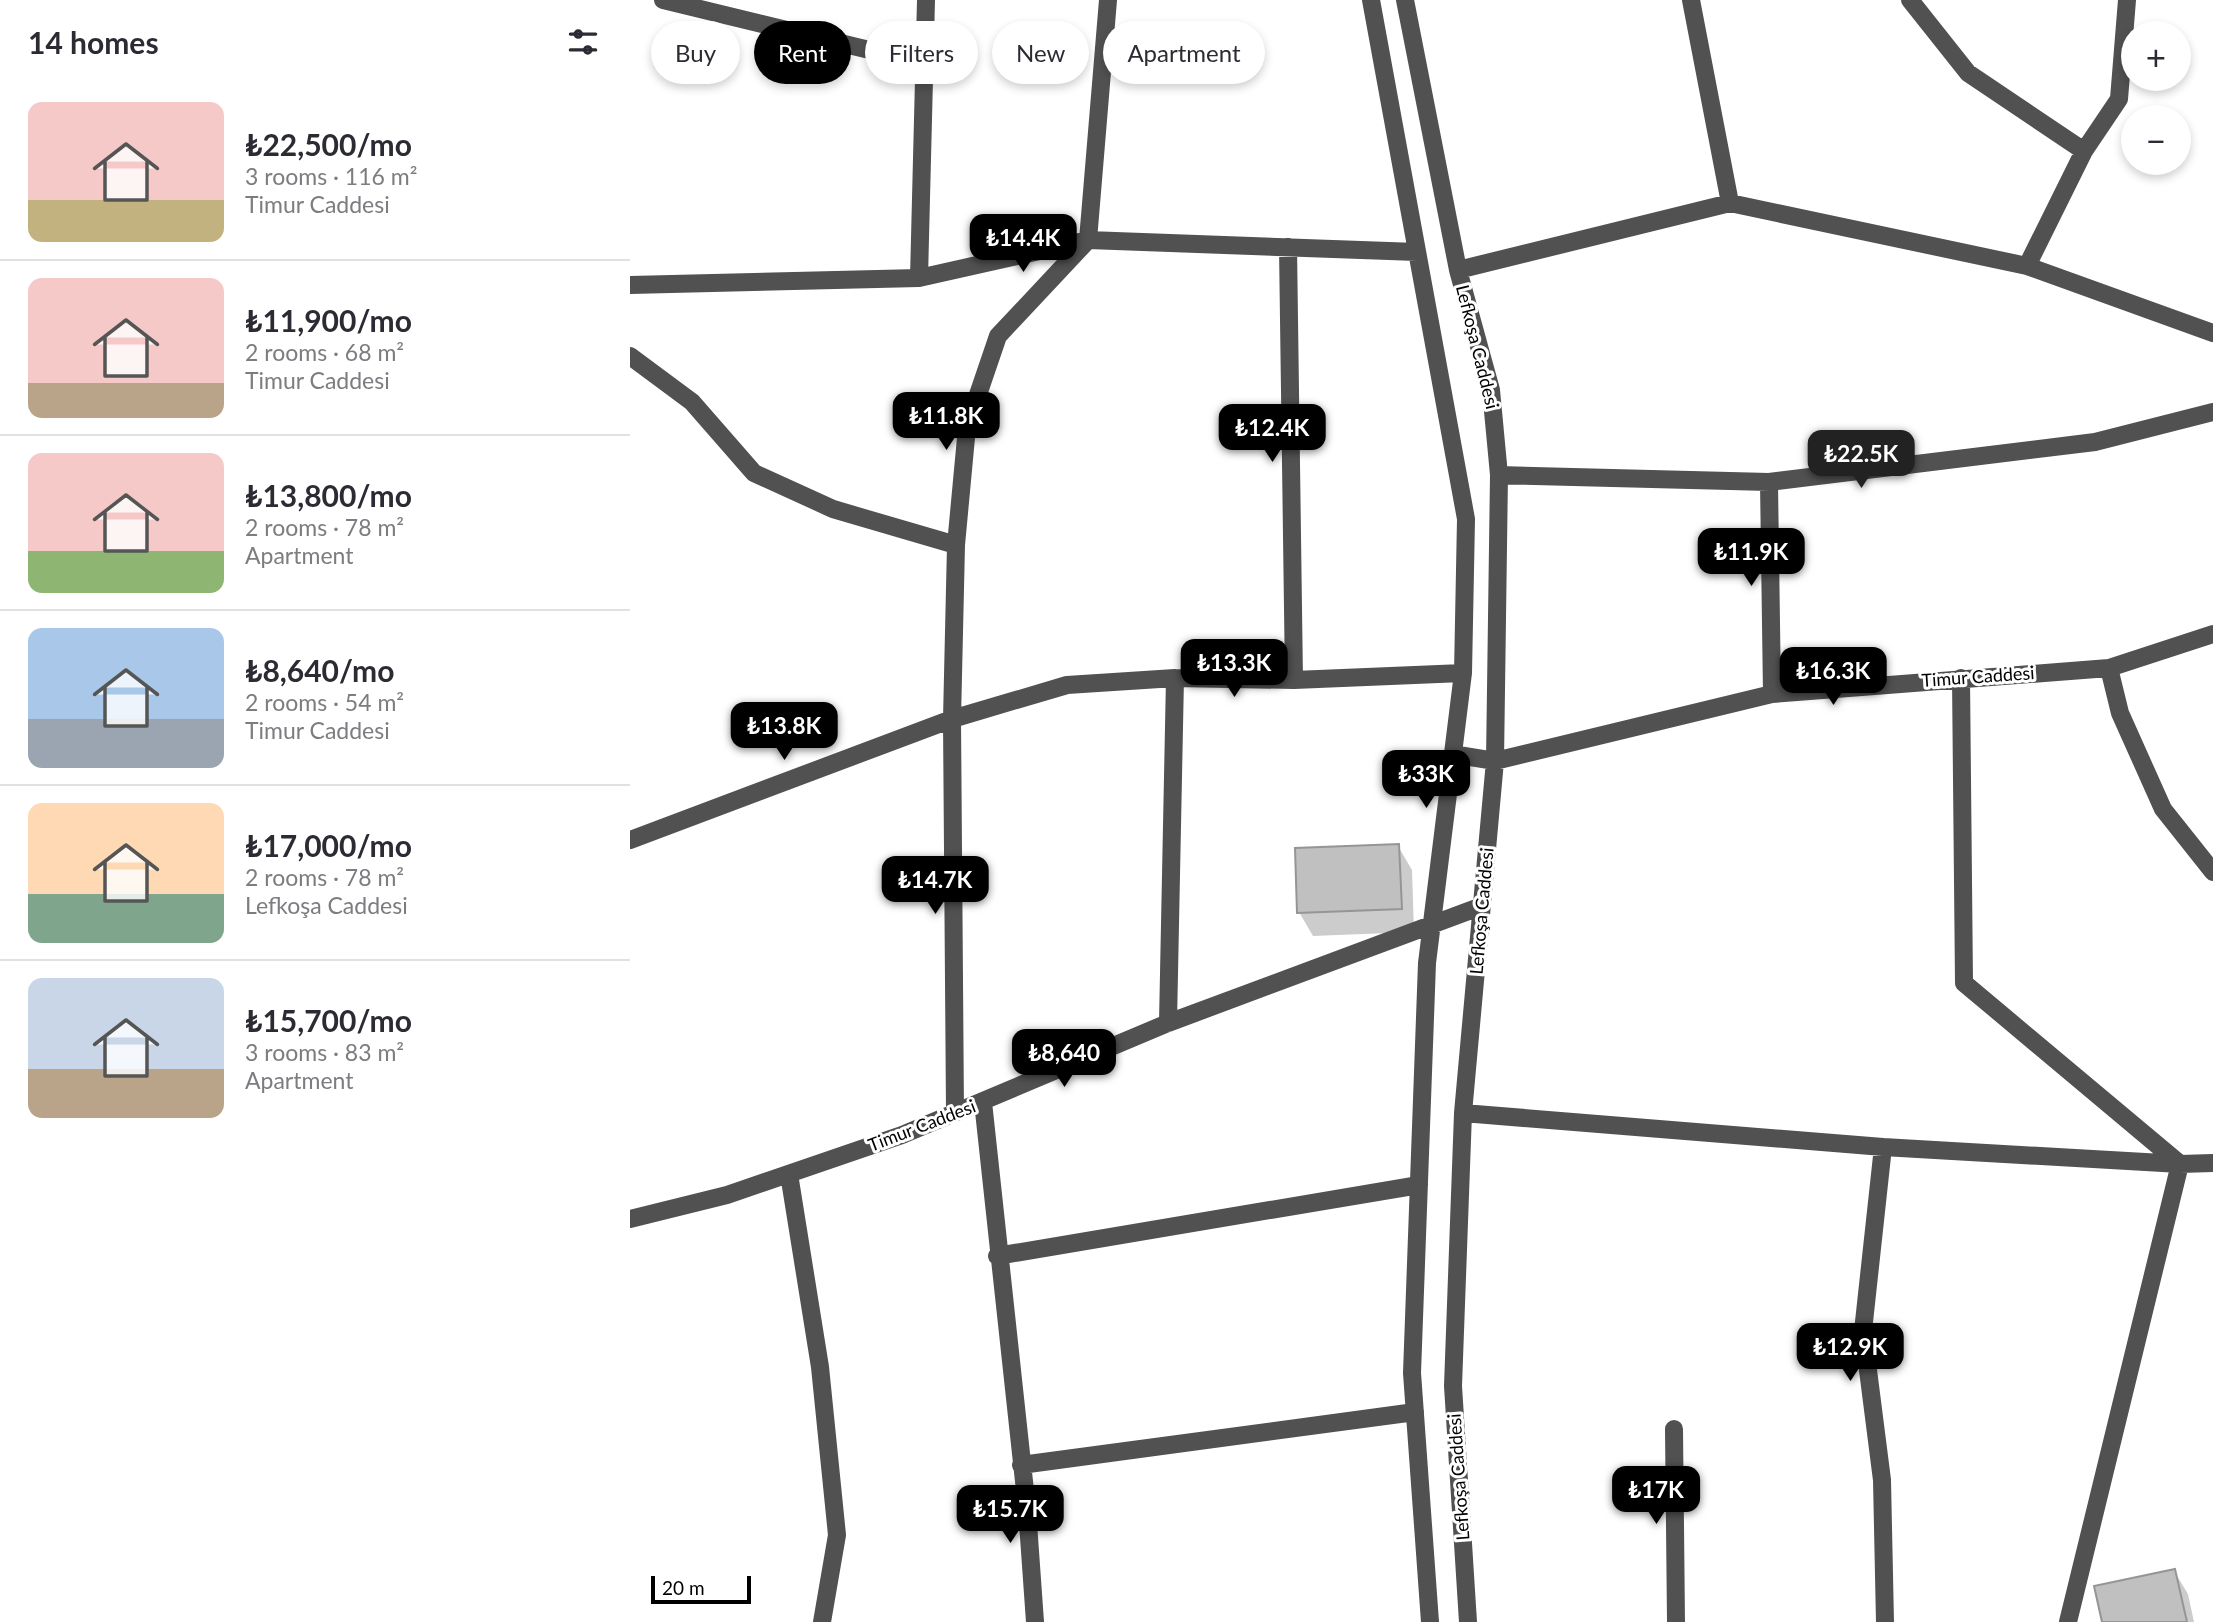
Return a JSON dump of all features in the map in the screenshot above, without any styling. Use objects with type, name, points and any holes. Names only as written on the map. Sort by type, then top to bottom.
[{"type":"street","points":[[663,0],[865,48]]},
{"type":"street","points":[[925,21],[926,0]]},
{"type":"street","points":[[955,1112],[952,719],[956,545],[967,427],[998,336],[1088,240],[1108,0]]},
{"type":"street","points":[[1371,0],[1466,519],[1463,673],[1427,964],[1412,1373],[1430,1622]]},
{"type":"street","name":"Lefkoşa Caddesi","points":[[1405,0],[1458,270],[1491,390],[1499,475],[1495,761],[1463,1113],[1453,1387],[1468,1622]]},
{"type":"street","points":[[1691,0],[1730,203]]},
{"type":"street","points":[[1910,0],[1968,73],[2084,151]]},
{"type":"street","points":[[2027,266],[2084,151],[2119,99],[2127,0]]},
{"type":"street","points":[[919,278],[923,84]]},
{"type":"street","points":[[1458,270],[1730,203],[2027,266],[2213,332]]},
{"type":"street","points":[[630,285],[919,278],[1088,240],[1417,253]]},
{"type":"street","points":[[1288,247],[1294,680]]},
{"type":"street","points":[[630,356],[692,402],[754,473],[833,509],[956,545]]},
{"type":"street","points":[[1499,475],[1769,481],[2095,442],[2213,412]]},
{"type":"street","points":[[1769,481],[1772,694]]},
{"type":"street","name":"Timur Caddesi","points":[[1452,754],[1495,761],[1772,694],[2109,668],[2213,634]]},
{"type":"street","points":[[2109,668],[2120,713],[2163,809],[2213,872]]},
{"type":"street","points":[[630,840],[952,719],[1067,685],[1174,678],[1294,680],[1463,673]]},
{"type":"street","points":[[1168,1023],[1174,678]]},
{"type":"street","points":[[1961,678],[1965,983],[2180,1164]]},
{"type":"street","name":"Timur Caddesi","points":[[630,1219],[727,1195],[902,1135],[1168,1023],[1482,906]]},
{"type":"street","points":[[983,1102],[1035,1622]]},
{"type":"street","points":[[1463,1113],[1883,1147],[2180,1164],[2213,1163]]},
{"type":"street","points":[[1883,1147],[1863,1331],[1882,1480],[1885,1622]]},
{"type":"street","points":[[2068,1622],[2180,1164]]},
{"type":"street","points":[[789,1174],[820,1367],[837,1535],[822,1622]]},
{"type":"street","points":[[997,1256],[1419,1185]]},
{"type":"street","points":[[1021,1465],[1415,1412]]},
{"type":"street","points":[[1674,1429],[1676,1622]]},
{"type":"building","points":[[1399,844],[1402,909],[1297,913],[1295,848]]},
{"type":"building","points":[[2175,1569],[2187,1622],[2102,1622],[2094,1586]]}]
